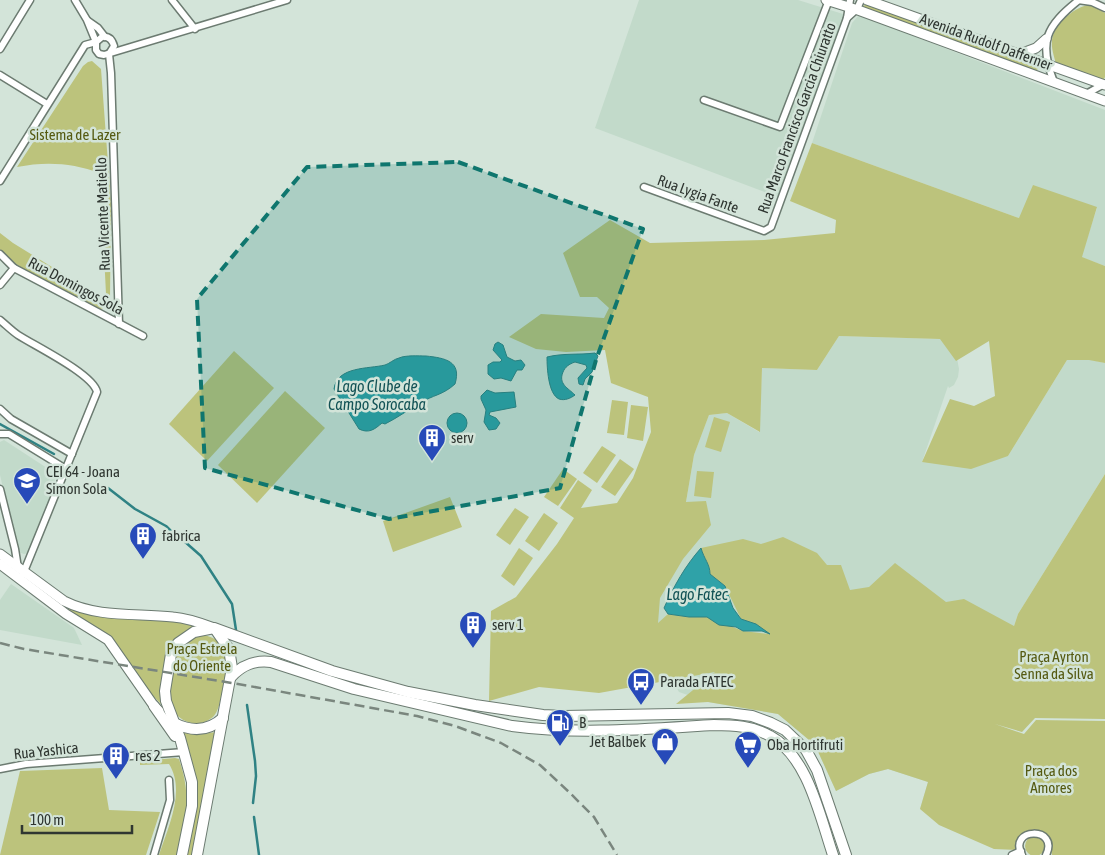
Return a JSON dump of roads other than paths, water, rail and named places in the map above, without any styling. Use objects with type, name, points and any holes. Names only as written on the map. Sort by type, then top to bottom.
[{"type":"main road","name":"Avenida Rudolf Dafferner","points":[[828,0],[852,5],[1105,100]]},
{"type":"main road","name":"Avenida Rudolf Dafferner","points":[[867,0],[1104,84]]},
{"type":"main road","points":[[1020,54],[1036,48],[1046,39]]},
{"type":"main road","points":[[0,554],[66,614],[108,640],[115,647],[184,752]]},
{"type":"main road","points":[[0,564],[20,572],[64,601],[91,611],[175,617],[214,628],[362,680],[474,705],[543,715],[564,716],[728,713],[752,716],[771,722],[785,730],[806,750],[817,770],[846,855]]},
{"type":"main road","points":[[197,855],[232,668],[230,653],[214,628]]},
{"type":"main road","points":[[182,855],[193,793],[189,768],[168,710],[165,685],[171,654],[178,643],[188,635],[200,630],[214,628]]},
{"type":"main road","points":[[231,677],[246,664],[262,660],[354,689],[512,726],[535,729],[579,732],[714,725],[734,725],[752,729],[769,735],[785,746],[797,761],[808,784],[833,855]]},
{"type":"main road","points":[[154,706],[174,723],[197,730],[213,726],[223,718]]},
{"type":"street","points":[[0,49],[30,0]]},
{"type":"street","points":[[75,0],[87,20],[96,42],[95,47],[103,54]]},
{"type":"street","points":[[172,0],[195,29]]},
{"type":"street","points":[[80,52],[103,54],[131,48],[287,0]]},
{"type":"street","points":[[704,100],[780,127],[828,0]]},
{"type":"street","points":[[852,5],[861,0]]},
{"type":"street","points":[[1054,82],[1047,64],[1046,39],[1054,22],[1079,0],[1092,2],[1105,8]]},
{"type":"street","name":"Rua Marco Francisco Garcia Chiuratto","points":[[771,227],[852,5]]},
{"type":"street","points":[[87,20],[98,28],[105,37],[110,38],[113,43],[113,48],[103,54]]},
{"type":"street","points":[[0,181],[85,45],[105,37]]},
{"type":"street","points":[[113,43],[131,48]]},
{"type":"street","name":"Rua Vicente Matiello","points":[[103,54],[111,74],[119,324]]},
{"type":"street","points":[[0,74],[48,104]]},
{"type":"street","points":[[1088,93],[1104,84]]},
{"type":"street","name":"Rua Lygia Fante","points":[[644,188],[764,231],[771,227]]},
{"type":"street","name":"Rua Domingos Sola","points":[[0,254],[14,268],[143,336]]},
{"type":"street","points":[[0,285],[14,268]]},
{"type":"street","points":[[0,320],[18,335],[64,362],[96,387],[97,392],[66,469],[20,572]]},
{"type":"street","points":[[0,408],[11,419],[72,454]]},
{"type":"street","points":[[0,434],[9,434],[66,469]]},
{"type":"street","points":[[0,489],[20,572]]},
{"type":"street","name":"Rua Yashica","points":[[0,770],[26,764],[184,752]]},
{"type":"street","points":[[154,855],[170,800],[169,780]]},
{"type":"street","points":[[1012,855],[1022,853],[1020,842],[1031,833],[1040,834],[1047,841],[1048,850],[1046,855]]},
{"type":"water","points":[[498,342],[503,345],[507,357],[515,361],[521,360],[525,365],[522,370],[517,370],[511,381],[501,378],[494,379],[488,374],[488,365],[502,360],[493,350]]},
{"type":"water","points":[[595,353],[598,356],[592,372],[585,379],[583,385],[579,384],[578,378],[587,368],[586,365],[575,362],[564,370],[562,376],[563,383],[575,395],[563,400],[555,396],[550,386],[547,357]]},
{"type":"water","name":"Lago Clube de Campo Sorocaba","points":[[426,356],[450,362],[456,370],[455,384],[385,424],[382,423],[369,431],[359,429],[334,389],[336,382],[341,376],[355,370],[385,365],[402,357]]},
{"type":"water","points":[[487,390],[495,393],[514,392],[516,407],[490,412],[489,415],[496,418],[500,423],[496,429],[489,430],[484,422],[486,410],[481,399],[481,396]]},
{"type":"water","points":[[453,413],[461,413],[467,419],[467,427],[461,433],[453,433],[447,427],[447,419]]},
{"type":"water","name":"Lago Fatec","points":[[701,548],[710,574],[725,586],[733,608],[741,619],[756,624],[770,634],[762,631],[743,631],[736,627],[719,625],[707,617],[668,614],[664,608],[672,592],[685,569]]},
{"type":"waterway","points":[[0,424],[54,454]]},
{"type":"waterway","points":[[108,488],[135,509],[166,526],[201,556],[232,604],[236,630]]},
{"type":"waterway","points":[[247,705],[256,776],[253,803]]},
{"type":"waterway","points":[[254,817],[259,855]]},
{"type":"railway","points":[[0,643],[24,649],[417,716],[455,726],[501,743],[540,765],[594,817],[617,855]]},
{"type":"place","name":"serv","points":[[432,462]]},
{"type":"place","name":"CEI 64 - Joana Simon Sola","points":[[27,505]]},
{"type":"place","name":"fabrica","points":[[143,560]]},
{"type":"place","name":"serv 1","points":[[473,649]]},
{"type":"place","name":"Parada FATEC","points":[[641,706]]},
{"type":"place","name":"B","points":[[560,747]]},
{"type":"place","name":"Jet Balbek","points":[[665,766]]},
{"type":"place","name":"Oba Hortifruti","points":[[748,769]]},
{"type":"place","name":"res 2","points":[[116,780]]},
{"type":"park label","name":"Sistema de Lazer","points":[[75,135]]},
{"type":"park label","name":"Praça Estrela do Oriente","points":[[202,658]]},
{"type":"park label","name":"Praça Ayrton Senna da Silva","points":[[1054,666]]},
{"type":"park label","name":"Praça dos Amores","points":[[1051,780]]}]
